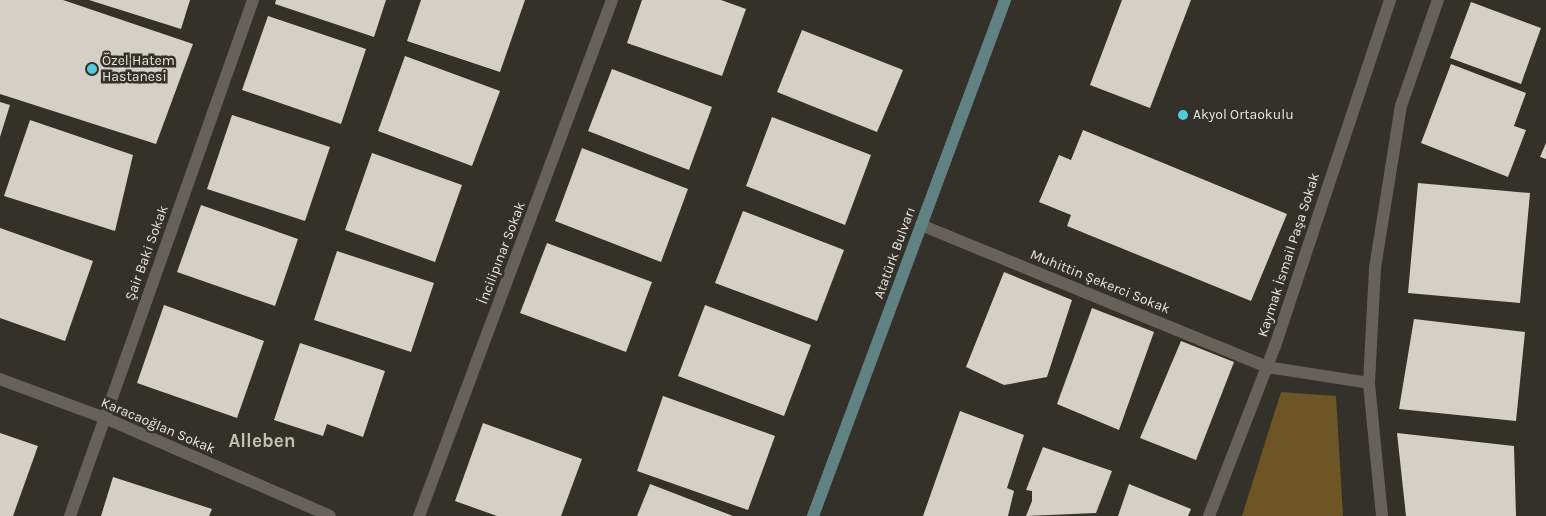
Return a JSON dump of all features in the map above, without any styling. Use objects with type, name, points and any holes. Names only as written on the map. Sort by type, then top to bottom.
[{"type":"main road","name":"Atatürk Bulvarı","points":[[813,516],[1005,0]]},
{"type":"street","name":"Şair Baki Sokak","points":[[70,516],[253,0]]},
{"type":"street","name":"İncilipınar Sokak","points":[[419,516],[612,0]]},
{"type":"street","name":"Kaymak İsmail Paşa Sokak","points":[[1209,516],[1267,366],[1390,0]]},
{"type":"street","points":[[1382,516],[1369,383],[1375,268],[1401,106],[1438,0]]},
{"type":"street","name":"Muhittin Şekerci Sokak","points":[[921,225],[1267,366],[1369,383]]},
{"type":"street","name":"Karacaoğlan Sokak","points":[[0,379],[105,418],[330,516]]},
{"type":"shaded area","points":[[1281,392],[1336,396],[1343,516],[1242,516]]},
{"type":"building","name":"Özel Hatem Hastanesi","points":[[0,0],[63,0],[193,44],[156,144],[0,94]]},
{"type":"building","points":[[89,0],[190,0],[181,29]]},
{"type":"building","points":[[276,0],[386,0],[374,37],[275,4]]},
{"type":"building","points":[[421,0],[525,0],[500,72],[407,41]]},
{"type":"building","points":[[642,0],[721,0],[746,9],[722,76],[627,43]]},
{"type":"building","points":[[1122,0],[1191,0],[1150,108],[1090,85]]},
{"type":"building","points":[[1471,2],[1541,28],[1521,84],[1450,58]]},
{"type":"building","points":[[268,16],[366,49],[341,124],[242,90]]},
{"type":"building","points":[[802,30],[903,70],[877,132],[777,92]]},
{"type":"building","points":[[405,56],[500,91],[472,166],[378,131]]},
{"type":"building","points":[[1451,64],[1526,93],[1514,126],[1526,130],[1508,177],[1421,143]]},
{"type":"building","points":[[612,69],[712,107],[689,170],[588,131]]},
{"type":"building","points":[[0,102],[10,105],[0,137]]},
{"type":"building","points":[[232,115],[330,147],[305,221],[207,189]]},
{"type":"building","points":[[772,117],[871,155],[845,225],[746,186]]},
{"type":"building","points":[[30,120],[133,155],[115,231],[4,196]]},
{"type":"building","points":[[1083,130],[1287,214],[1251,301],[1067,226],[1071,215],[1039,202],[1059,155],[1071,160]]},
{"type":"building","points":[[1546,143],[1546,159],[1540,157]]},
{"type":"building","points":[[582,148],[688,189],[661,262],[555,221]]},
{"type":"building","points":[[372,153],[462,185],[435,262],[345,230]]},
{"type":"building","points":[[1418,183],[1530,193],[1520,303],[1408,293]]},
{"type":"building","points":[[201,205],[298,239],[275,306],[177,272]]},
{"type":"building","points":[[743,211],[844,250],[817,321],[715,283]]},
{"type":"building","points":[[0,228],[93,261],[65,341],[0,318]]},
{"type":"building","points":[[547,243],[652,282],[626,352],[520,313]]},
{"type":"building","points":[[337,251],[434,283],[411,352],[314,320]]},
{"type":"building","points":[[1004,272],[1072,300],[1047,377],[1004,385],[966,367]]},
{"type":"building","points":[[164,305],[264,341],[237,418],[137,383]]},
{"type":"building","points":[[705,305],[811,345],[784,416],[678,376]]},
{"type":"building","points":[[1092,308],[1154,332],[1119,430],[1057,404]]},
{"type":"building","points":[[1414,319],[1525,332],[1516,421],[1399,409]]},
{"type":"building","points":[[1181,341],[1234,362],[1196,460],[1140,438]]},
{"type":"building","points":[[300,343],[385,371],[363,437],[327,424],[323,436],[274,420]]},
{"type":"building","points":[[663,396],[775,436],[748,510],[637,471]]},
{"type":"building","points":[[960,411],[1024,435],[1007,488],[1014,491],[1008,516],[923,516]]},
{"type":"building","points":[[483,423],[582,459],[561,516],[497,516],[455,501]]},
{"type":"building","points":[[0,433],[38,446],[13,516],[0,516]]},
{"type":"building","points":[[1397,433],[1514,446],[1516,516],[1406,516]]},
{"type":"building","points":[[1043,447],[1112,471],[1096,513],[1026,516],[1032,501],[1032,491],[1026,490]]},
{"type":"building","points":[[113,477],[212,509],[209,516],[101,516]]},
{"type":"building","points":[[650,484],[733,516],[637,516]]},
{"type":"building","points":[[1129,484],[1191,509],[1188,516],[1118,516]]},
{"type":"place","name":"Özel Hatem Hastanesi","points":[[92,69]]},
{"type":"place","name":"Akyol Ortaokulu","points":[[1183,115]]},
{"type":"district","name":"Alleben","points":[[262,442]]}]
